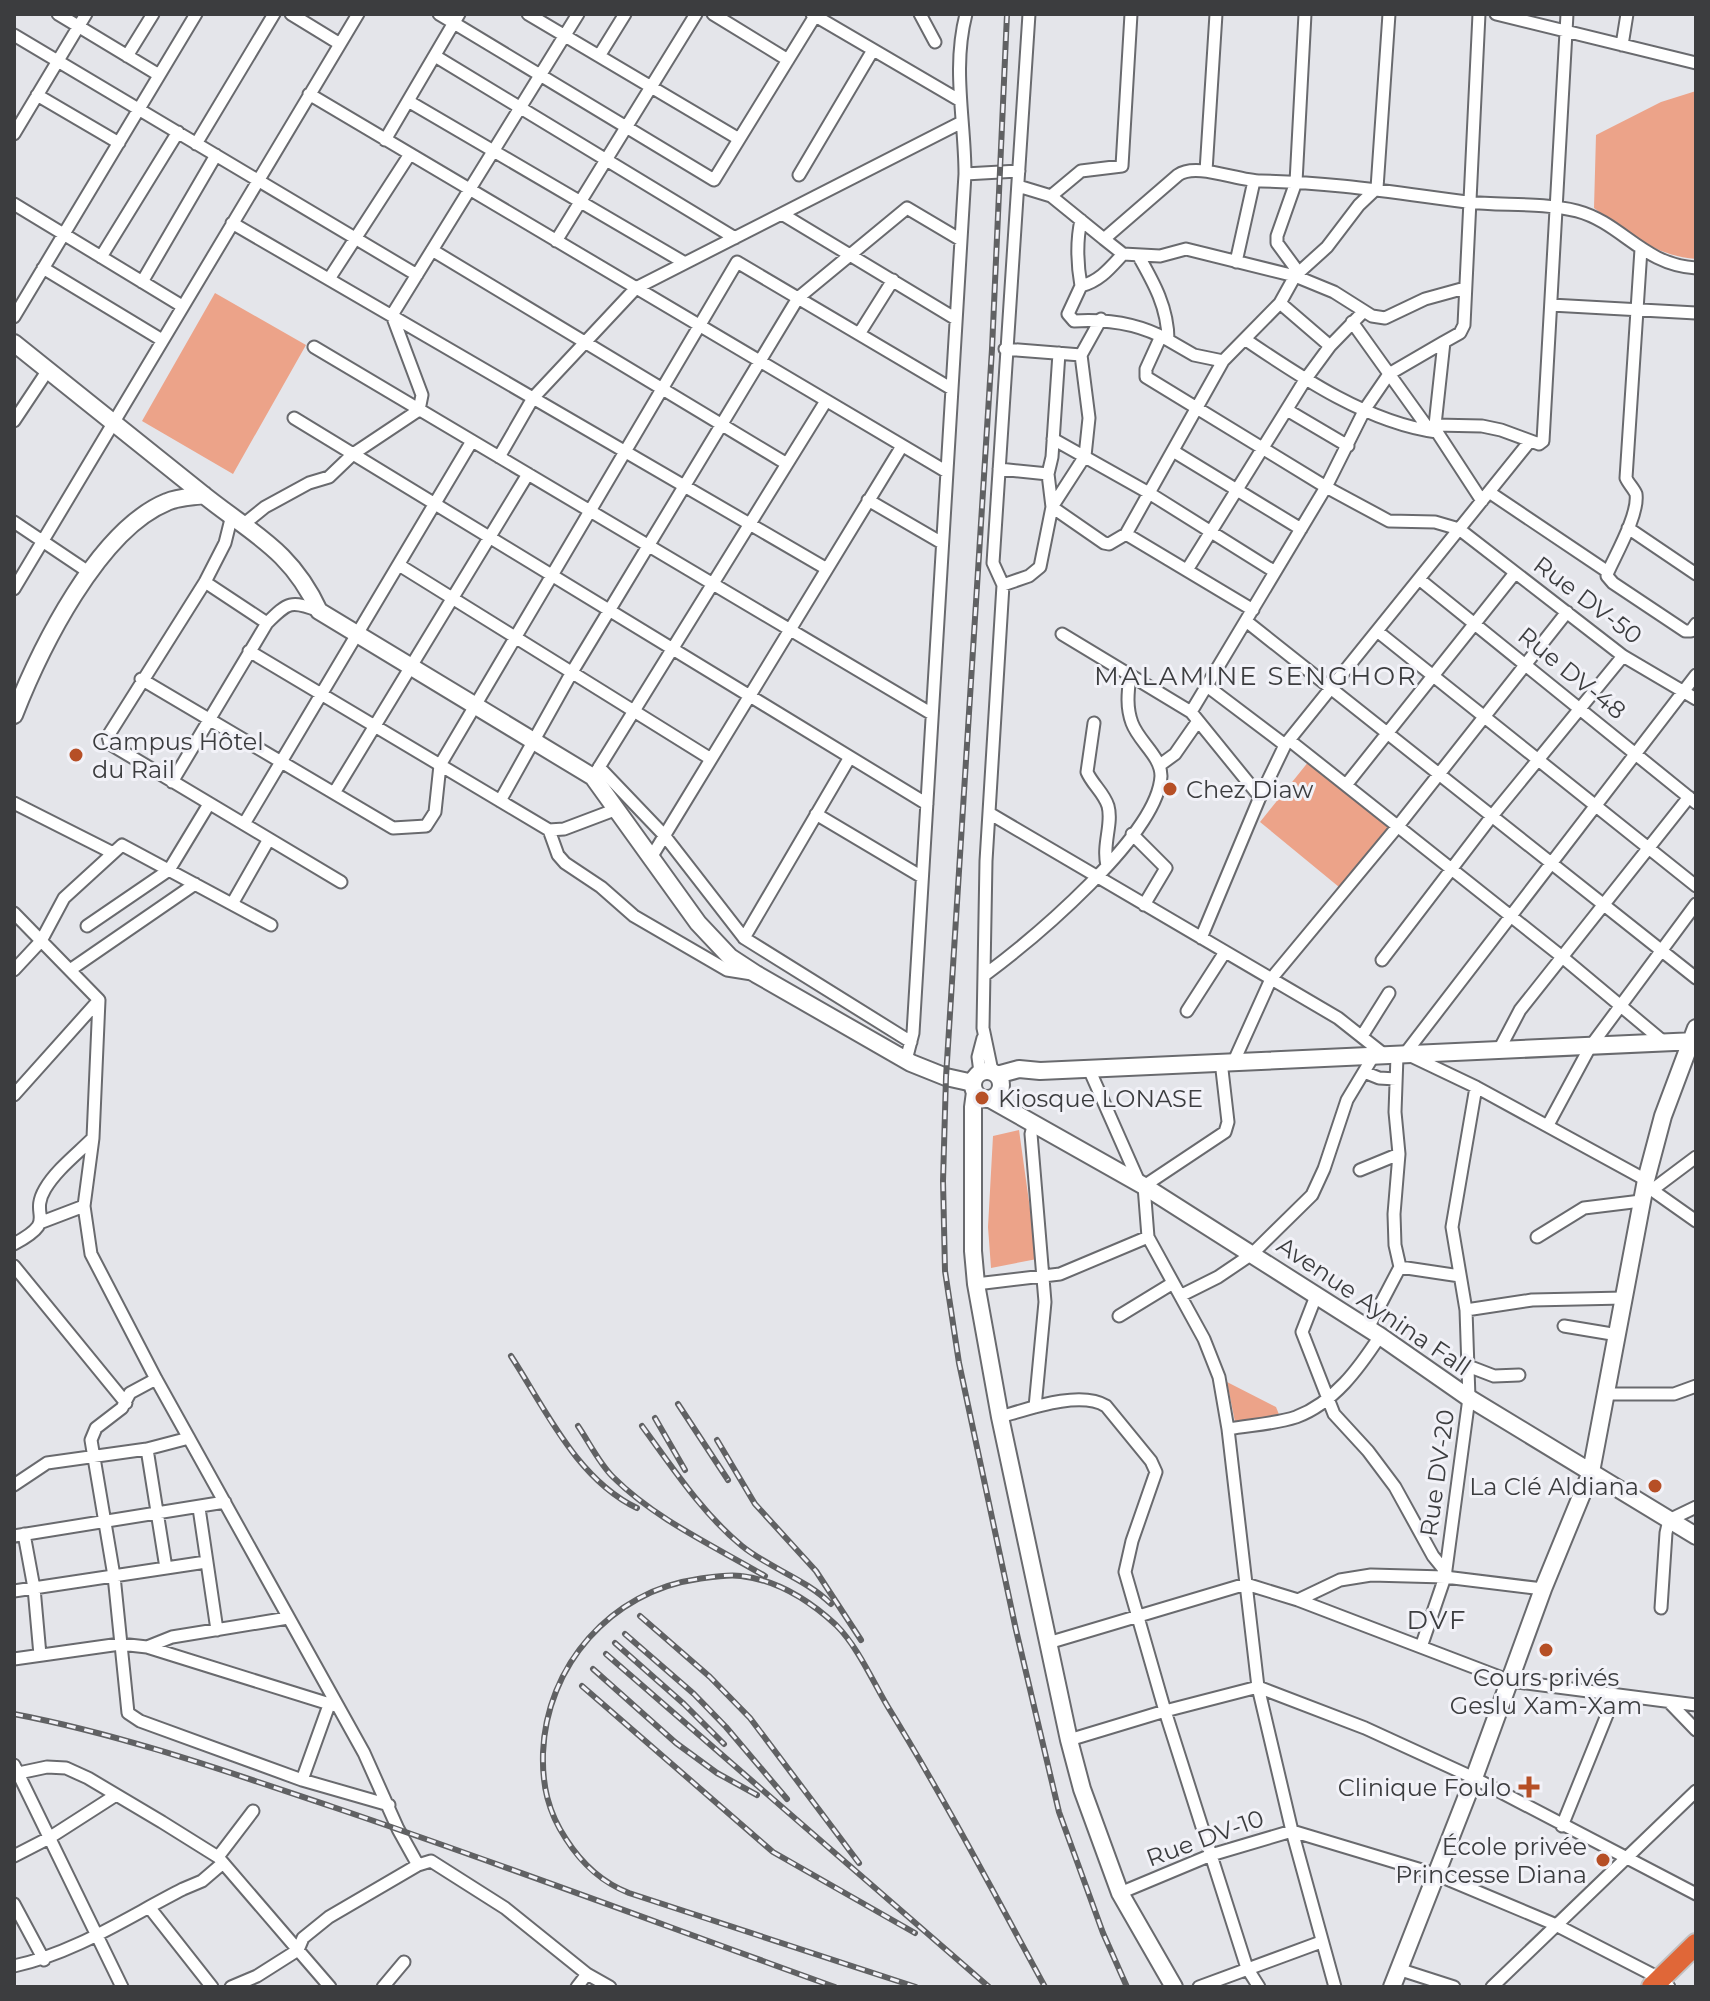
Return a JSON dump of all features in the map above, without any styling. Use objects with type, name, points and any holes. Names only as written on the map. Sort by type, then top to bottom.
[{"type":"highway","points":[[1661,1984],[1696,1944]]},
{"type":"street","points":[[58,14],[159,75]]},
{"type":"street","points":[[14,134],[86,14]]},
{"type":"street","points":[[127,56],[153,14]]},
{"type":"street","points":[[196,144],[274,14]]},
{"type":"street","points":[[291,14],[340,44]]},
{"type":"street","points":[[14,589],[358,14]]},
{"type":"street","points":[[439,14],[457,19],[540,75],[714,180],[817,16],[959,100]]},
{"type":"street","points":[[528,14],[739,139]]},
{"type":"street","points":[[392,315],[578,14]]},
{"type":"street","points":[[599,56],[625,14]]},
{"type":"street","points":[[556,241],[696,14]]},
{"type":"street","points":[[713,14],[788,60]]},
{"type":"street","points":[[920,14],[935,42]]},
{"type":"street","points":[[906,1060],[911,1042],[927,804],[965,174],[959,100],[961,31],[966,14]]},
{"type":"street","points":[[1029,14],[993,563],[1003,585],[986,861],[983,1038],[988,1085],[983,1108],[975,1124],[973,1251],[1000,1417],[1082,1789],[1120,1893],[1174,1987]]},
{"type":"street","points":[[1051,196],[1081,171],[1122,166],[1131,14]]},
{"type":"street","points":[[1206,171],[1216,14]]},
{"type":"street","points":[[1297,274],[1277,243],[1277,236],[1296,182],[1305,14]]},
{"type":"street","points":[[1052,507],[1104,543],[1109,544],[1126,534],[1223,361],[1280,303],[1297,274],[1327,247],[1359,205],[1377,188],[1389,14]]},
{"type":"street","points":[[1160,765],[1175,754],[1207,686],[1326,487],[1365,409],[1389,374],[1460,333],[1464,325],[1479,14]]},
{"type":"street","points":[[1496,14],[1696,63]]},
{"type":"street","points":[[1246,340],[1305,380],[1399,423],[1434,429],[1482,426],[1539,444],[1544,437],[1567,14]]},
{"type":"street","points":[[1622,45],[1627,14]]},
{"type":"street","points":[[14,317],[195,15]]},
{"type":"street","points":[[385,140],[457,19]]},
{"type":"street","points":[[14,35],[417,275]]},
{"type":"street","points":[[799,175],[873,50]]},
{"type":"street","points":[[435,56],[735,238]]},
{"type":"street","points":[[309,94],[947,472]]},
{"type":"street","points":[[37,95],[119,143]]},
{"type":"street","points":[[408,101],[685,263]]},
{"type":"street","points":[[499,457],[533,398],[636,288],[960,123]]},
{"type":"street","points":[[101,257],[178,132]]},
{"type":"street","points":[[329,279],[410,154]]},
{"type":"street","points":[[142,282],[216,155]]},
{"type":"street","points":[[965,174],[1019,171]]},
{"type":"street","points":[[1104,239],[1183,171],[1206,171],[1254,181],[1377,188],[1470,202],[1556,207],[1580,212],[1661,261],[1696,268]]},
{"type":"street","points":[[1236,262],[1254,181]]},
{"type":"street","points":[[1018,186],[1051,196],[1123,254],[1160,256],[1186,249],[1297,274],[1372,316],[1385,318],[1425,299],[1465,288]]},
{"type":"street","points":[[14,204],[182,306]]},
{"type":"street","points":[[500,801],[572,672],[798,298],[907,208],[961,240]]},
{"type":"street","points":[[782,214],[956,319]]},
{"type":"street","points":[[1081,220],[1077,262],[1081,286],[1068,314],[1070,319],[1101,319],[1148,330],[1194,355],[1223,361]]},
{"type":"street","points":[[232,223],[827,569]]},
{"type":"street","points":[[1641,249],[1626,478],[1636,493],[1628,528],[1607,576],[1685,631],[1691,631],[1696,624]]},
{"type":"street","points":[[432,250],[787,464]]},
{"type":"street","points":[[1081,286],[1094,283],[1123,254]]},
{"type":"street","points":[[1138,255],[1164,304],[1168,321],[1165,338],[1146,369],[1146,377],[1262,450],[1389,521],[1435,522],[1459,529]]},
{"type":"street","points":[[141,679],[393,828],[426,826],[435,812],[440,765],[737,262],[952,389]]},
{"type":"street","points":[[43,268],[162,340]]},
{"type":"street","points":[[859,334],[893,280]]},
{"type":"street","points":[[1280,303],[1330,346]]},
{"type":"street","points":[[1551,305],[1696,313]]},
{"type":"street","points":[[1187,570],[1305,380],[1330,346],[1364,311]]},
{"type":"street","points":[[341,882],[110,744],[108,736],[141,679],[205,582],[238,520],[329,477],[353,454],[419,410],[422,395],[392,315]]},
{"type":"street","points":[[1052,507],[1085,456],[1089,418],[1081,355],[1101,319]]},
{"type":"street","points":[[1352,322],[1485,497],[1608,572]]},
{"type":"street","points":[[1434,429],[1444,342]]},
{"type":"street","points":[[14,343],[288,561],[299,574],[319,611]]},
{"type":"street","points":[[314,347],[932,714]]},
{"type":"street","points":[[1005,349],[1081,355]]},
{"type":"street","points":[[1003,585],[1029,576],[1040,567],[1052,507],[1048,474],[1052,457],[1059,353]]},
{"type":"street","points":[[14,421],[48,370]]},
{"type":"street","points":[[596,772],[826,401]]},
{"type":"street","points":[[1287,410],[1348,446]]},
{"type":"street","points":[[294,418],[927,804]]},
{"type":"street","points":[[1053,439],[1149,493],[1275,572]]},
{"type":"street","points":[[244,824],[472,441]]},
{"type":"street","points":[[1201,938],[1260,797],[1287,743],[1530,441]]},
{"type":"street","points":[[652,856],[902,446]]},
{"type":"street","points":[[1173,451],[1301,529]]},
{"type":"street","points":[[999,469],[1048,474]]},
{"type":"street","points":[[334,793],[528,474]]},
{"type":"street","points":[[14,715],[48,637],[90,573],[122,534],[151,510],[168,501],[204,495]]},
{"type":"street","points":[[868,500],[942,543]]},
{"type":"street","points":[[14,522],[90,573]]},
{"type":"street","points":[[1628,528],[1696,574]]},
{"type":"street","name":"Rue DV-50","points":[[1459,529],[1623,656],[1696,699]]},
{"type":"street","points":[[1126,534],[1253,610]]},
{"type":"street","points":[[399,565],[711,759]]},
{"type":"street","points":[[1346,785],[1515,573]]},
{"type":"street","name":"Rue DV-48","points":[[1419,579],[1692,800]]},
{"type":"street","points":[[205,582],[267,623]]},
{"type":"street","points":[[172,782],[267,623],[283,606],[298,603],[319,611],[534,741],[596,772],[664,835],[744,938],[911,1042]]},
{"type":"street","points":[[1142,1185],[1225,1132],[1228,1122],[1227,1061],[1271,979],[1398,826],[1567,612]]},
{"type":"street","points":[[1246,621],[1696,978]]},
{"type":"street","points":[[1377,631],[1696,886]]},
{"type":"street","points":[[1062,634],[1194,716],[1260,797]]},
{"type":"street","points":[[249,651],[549,830],[564,829],[617,809]]},
{"type":"street","points":[[1382,960],[1537,759],[1623,656]]},
{"type":"street","points":[[986,974],[1098,878],[1151,810],[1158,794],[1160,765],[1132,723],[1127,702],[1130,675]]},
{"type":"street","points":[[1182,1295],[1218,1277],[1252,1254],[1312,1195],[1347,1100],[1364,1072],[1394,1056],[1511,916],[1696,675]]},
{"type":"street","points":[[1207,686],[1346,785],[1665,1043]]},
{"type":"street","points":[[1094,723],[1087,772],[1108,804],[1104,852],[1107,866]]},
{"type":"street","points":[[744,938],[850,757]]},
{"type":"street","name":"Avenue Aynina Fall","points":[[596,772],[617,809],[698,923],[730,957],[906,1060],[946,1077],[988,1085],[1030,1119],[1252,1254],[1374,1332],[1469,1398],[1696,1536]]},
{"type":"street","points":[[1499,1050],[1520,1010],[1561,956],[1692,800]]},
{"type":"street","points":[[14,803],[113,853]]},
{"type":"street","points":[[87,926],[169,870],[209,804]]},
{"type":"street","points":[[989,813],[1338,1018],[1394,1056],[1476,1087],[1548,1125],[1696,1221]]},
{"type":"street","points":[[816,814],[922,877]]},
{"type":"street","points":[[549,830],[558,855],[565,863],[601,887],[634,916],[727,970],[756,974]]},
{"type":"street","points":[[1132,834],[1166,868],[1144,905]]},
{"type":"street","points":[[232,904],[269,839]]},
{"type":"street","points":[[14,970],[41,941],[64,898],[122,845],[271,925]]},
{"type":"street","points":[[70,970],[195,884]]},
{"type":"street","points":[[1548,1125],[1590,1047],[1696,904]]},
{"type":"street","points":[[14,913],[99,1000],[93,1138],[84,1206],[91,1254],[288,1618],[332,1706],[364,1753],[418,1865]]},
{"type":"street","points":[[1187,1011],[1225,952]]},
{"type":"street","points":[[1362,1036],[1389,993]]},
{"type":"street","points":[[14,1095],[99,1000]]},
{"type":"street","points":[[988,1085],[1040,1071],[1590,1047],[1665,1043],[1694,1037]]},
{"type":"street","points":[[1392,1987],[1474,1778],[1543,1589],[1591,1472],[1663,1116],[1694,1037]]},
{"type":"street","points":[[1228,1429],[1294,1417],[1327,1400],[1356,1371],[1374,1332],[1400,1267],[1395,1245],[1394,1214],[1399,1154],[1394,1056]]},
{"type":"street","points":[[1089,1069],[1142,1185],[1148,1237],[1182,1295],[1219,1377],[1228,1429],[1258,1687],[1292,1831],[1335,1987]]},
{"type":"street","points":[[1364,1072],[1379,1078],[1396,1079]]},
{"type":"street","name":"Rue DV-20","points":[[1421,1647],[1446,1574],[1469,1398],[1466,1310],[1452,1227],[1476,1087]]},
{"type":"street","points":[[1030,1119],[1045,1302],[1035,1407]]},
{"type":"street","points":[[42,1222],[40,1200],[45,1189],[93,1138]]},
{"type":"street","points":[[1360,1170],[1399,1154]]},
{"type":"street","points":[[1537,1237],[1584,1208],[1646,1189],[1696,1157]]},
{"type":"street","points":[[14,1244],[36,1231],[42,1222],[84,1206]]},
{"type":"street","points":[[976,1284],[1060,1274],[1148,1237]]},
{"type":"street","points":[[14,1266],[126,1403]]},
{"type":"street","points":[[1400,1267],[1460,1276]]},
{"type":"street","points":[[1119,1316],[1173,1283]]},
{"type":"street","points":[[1316,1296],[1302,1332],[1327,1400],[1334,1414],[1395,1487],[1446,1574]]},
{"type":"street","points":[[1466,1310],[1532,1300],[1624,1298]]},
{"type":"street","points":[[1564,1326],[1618,1335]]},
{"type":"street","points":[[1468,1366],[1494,1376],[1519,1375]]},
{"type":"street","points":[[156,1379],[130,1393],[126,1403],[92,1434],[114,1576],[128,1713],[134,1718],[302,1780],[389,1805]]},
{"type":"street","points":[[1606,1394],[1674,1394],[1696,1386]]},
{"type":"street","points":[[1000,1417],[1077,1399],[1097,1400],[1106,1406],[1151,1461],[1156,1477],[1132,1541],[1125,1572],[1165,1711],[1247,1968],[1259,1987]]},
{"type":"street","points":[[14,1485],[47,1463],[147,1449],[189,1438]]},
{"type":"street","points":[[147,1449],[166,1568]]},
{"type":"street","points":[[40,1655],[34,1588],[19,1535],[225,1502]]},
{"type":"street","points":[[1661,1608],[1669,1520],[1696,1507]]},
{"type":"street","points":[[199,1508],[217,1630]]},
{"type":"street","points":[[14,1591],[206,1562]]},
{"type":"street","points":[[1298,1600],[1340,1580],[1371,1575],[1446,1574],[1543,1589]]},
{"type":"street","points":[[1048,1643],[1246,1584],[1298,1600],[1510,1681],[1696,1705]]},
{"type":"street","points":[[147,1647],[172,1637],[288,1618]]},
{"type":"street","points":[[14,1659],[120,1644],[147,1647],[332,1706]]},
{"type":"street","points":[[1069,1740],[1258,1687],[1365,1728],[1474,1778],[1696,1894]]},
{"type":"street","points":[[1562,1826],[1615,1695]]},
{"type":"street","points":[[1669,1702],[1696,1730]]},
{"type":"street","points":[[302,1780],[332,1706]]},
{"type":"street","points":[[122,1987],[15,1771],[66,1768],[116,1795],[220,1860],[330,1987]]},
{"type":"street","points":[[1492,1987],[1554,1924],[1696,1791]]},
{"type":"street","points":[[14,1856],[49,1838],[116,1795]]},
{"type":"street","points":[[14,1966],[44,1960],[195,1885],[220,1860],[253,1811]]},
{"type":"street","name":"Rue DV-10","points":[[1120,1893],[1211,1855],[1292,1831],[1435,1874],[1554,1924],[1661,1984]]},
{"type":"street","points":[[231,1987],[266,1971],[298,1950],[303,1938],[329,1917],[426,1861],[438,1863],[505,1908],[587,1974],[610,1987]]},
{"type":"street","points":[[14,1904],[44,1960]]},
{"type":"street","points":[[149,1907],[212,1987]]},
{"type":"street","points":[[1199,1987],[1321,1942]]},
{"type":"street","points":[[383,1987],[404,1962]]},
{"type":"street","points":[[1398,1969],[1454,1987]]},
{"type":"street","points":[[577,1987],[587,1974]]},
{"type":"shaded area","points":[[1696,91],[1696,259],[1654,248],[1594,208],[1596,135],[1661,102]]},
{"type":"shaded area","points":[[215,293],[306,345],[233,474],[142,421]]},
{"type":"shaded area","points":[[1309,761],[1389,826],[1339,887],[1260,822]]},
{"type":"shaded area","points":[[1019,1130],[1037,1259],[991,1268],[988,1227],[993,1136]]},
{"type":"shaded area","points":[[1227,1382],[1276,1407],[1280,1417],[1235,1422]]},
{"type":"railway","points":[[1007,14],[992,349],[946,1077],[943,1181],[945,1271],[959,1363],[1016,1630],[1059,1812],[1103,1933],[1127,1987]]},
{"type":"railway","points":[[511,1356],[550,1420],[580,1461],[597,1480],[637,1508]]},
{"type":"railway","points":[[678,1404],[728,1480]]},
{"type":"railway","points":[[655,1418],[685,1470]]},
{"type":"railway","points":[[578,1426],[603,1465],[629,1492],[686,1531],[765,1576]]},
{"type":"railway","points":[[642,1426],[688,1489],[727,1533],[753,1554],[810,1587],[831,1604]]},
{"type":"railway","points":[[717,1440],[755,1504],[816,1571],[861,1640]]},
{"type":"railway","points":[[916,1987],[619,1889],[601,1878],[572,1848],[547,1798],[543,1765],[547,1721],[556,1691],[570,1663],[589,1638],[612,1616],[666,1586],[730,1575],[754,1578],[780,1587],[826,1616],[844,1634],[864,1664],[1045,1987]]},
{"type":"railway","points":[[640,1616],[710,1677],[750,1718],[859,1863]]},
{"type":"railway","points":[[625,1634],[694,1694],[787,1799]]},
{"type":"railway","points":[[615,1643],[724,1744]]},
{"type":"railway","points":[[606,1654],[989,1987]]},
{"type":"railway","points":[[593,1669],[676,1743],[717,1773],[757,1795]]},
{"type":"railway","points":[[582,1686],[773,1852],[915,1933]]},
{"type":"railway","points":[[14,1714],[136,1743],[254,1781],[459,1851],[835,1987]]},
{"type":"place","name":"Campus Hôtel du Rail","points":[[76,755]]},
{"type":"place","name":"Chez Diaw","points":[[1170,789]]},
{"type":"place","name":"Kiosque LONASE","points":[[982,1098]]},
{"type":"place","name":"La Clé Aldiana","points":[[1655,1486]]},
{"type":"place","name":"Cours privés Geslu Xam-Xam","points":[[1546,1650]]},
{"type":"place","name":"Clinique Foulo","points":[[1529,1787]]},
{"type":"place","name":"École privée Princesse Diana","points":[[1603,1860]]},
{"type":"district","name":"MALAMINE SENGHOR","points":[[1256,676]]},
{"type":"district","name":"DVF","points":[[1437,1620]]}]
